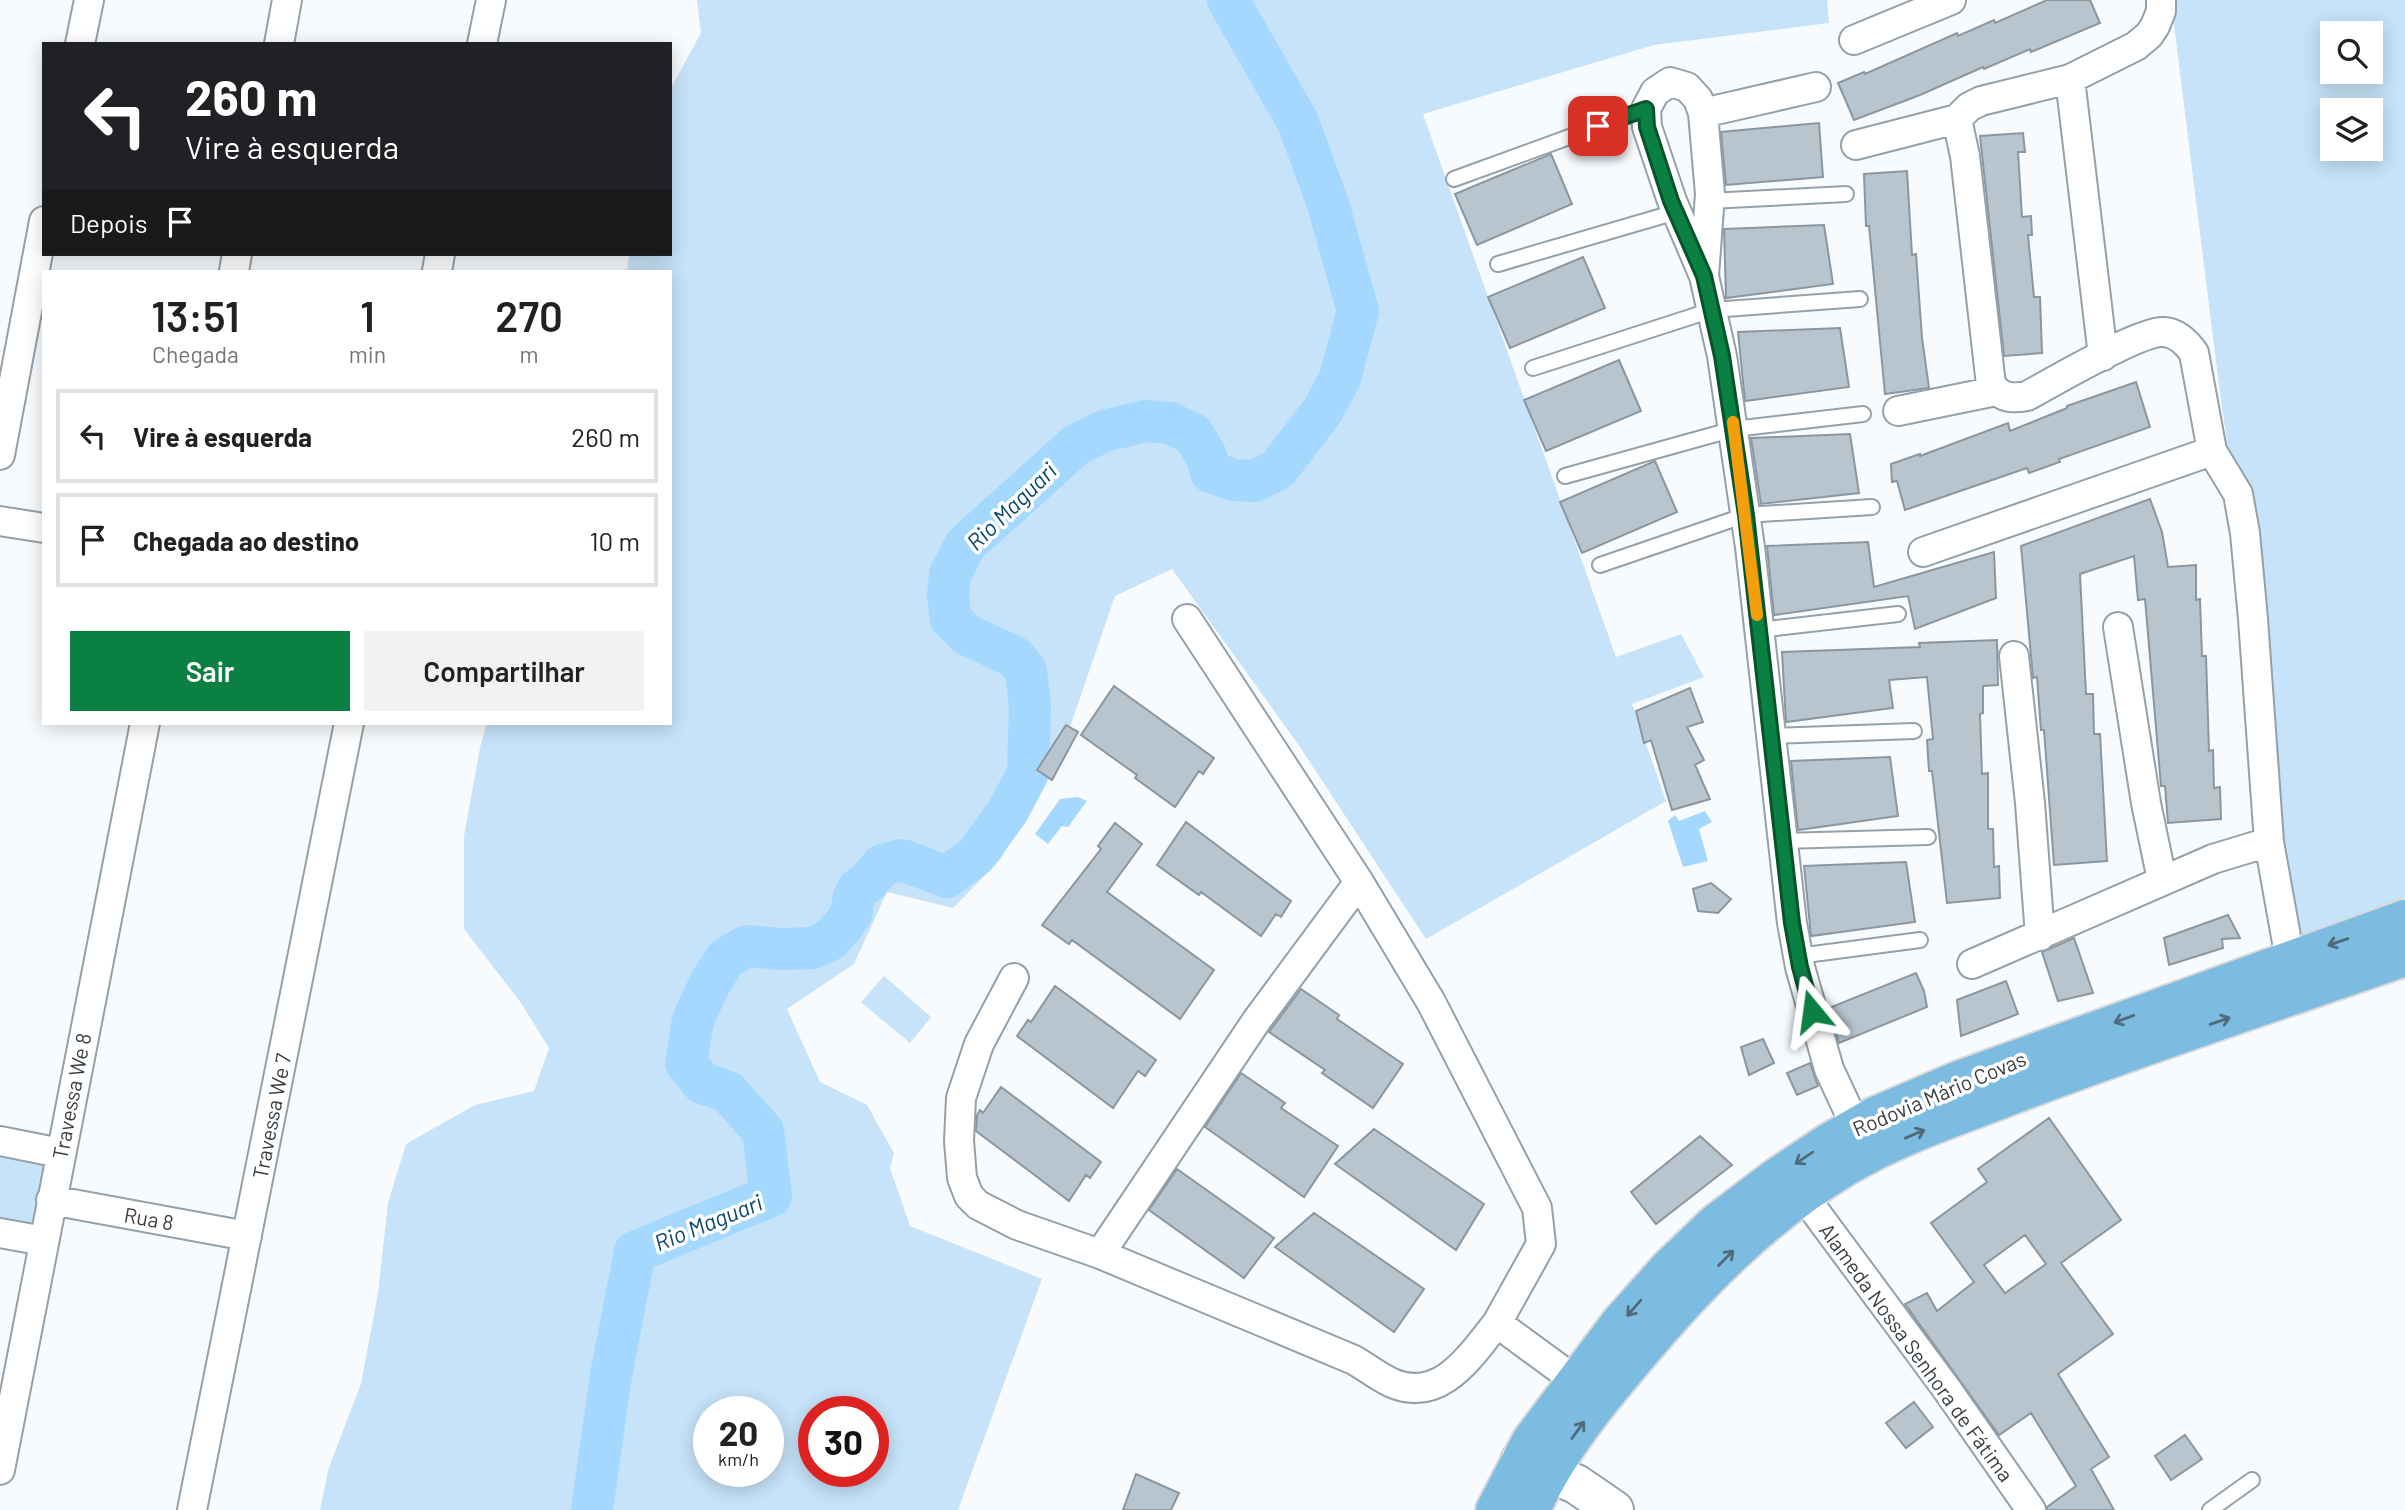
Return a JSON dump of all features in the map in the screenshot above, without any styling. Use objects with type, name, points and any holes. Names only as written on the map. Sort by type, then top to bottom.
[{"type":"main road","name":"Rodovia Mário Covas","points":[[1531,1510],[1535,1466],[1531,1441],[1576,1381],[1669,1268],[1715,1223],[1787,1170],[1856,1127],[1959,1080],[2290,959],[2404,922]]},
{"type":"main road","name":"Rodovia Mário Covas","points":[[1495,1510],[1535,1466],[1581,1426],[1685,1299],[1736,1248],[1803,1195],[1849,1165],[1923,1130],[2061,1077],[2405,957]]},
{"type":"main road","points":[[1535,1466],[1576,1483],[1614,1510]]},
{"type":"street","points":[[80,42],[89,0]]},
{"type":"street","points":[[279,42],[287,0]]},
{"type":"street","points":[[482,42],[491,0]]},
{"type":"street","points":[[1854,40],[1951,0]]},
{"type":"street","points":[[1856,145],[1957,119],[1969,107],[1981,102],[2070,79],[2136,46],[2149,35],[2161,11],[2161,0]]},
{"type":"street","points":[[2070,79],[2103,356]]},
{"type":"street","points":[[1704,276],[1709,201],[1703,113],[1698,99],[1687,87],[1670,82],[1655,92],[1646,109],[1647,127],[1676,212],[1704,276],[1722,356],[1746,515],[1782,841],[1798,956],[1829,1069],[1856,1127]]},
{"type":"street","points":[[1703,113],[1816,87]]},
{"type":"street","points":[[1957,119],[1965,156],[1991,385],[1996,391],[2009,398],[2027,396],[2152,333],[2165,332],[2176,336],[2188,343],[2194,353],[2212,451],[2238,494],[2245,533],[2269,842],[2290,959]]},
{"type":"street","points":[[0,455],[42,232]]},
{"type":"street","points":[[1898,411],[1996,391]]},
{"type":"street","points":[[1923,552],[2212,451]]},
{"type":"street","points":[[0,521],[42,528]]},
{"type":"street","points":[[1014,978],[979,1044],[961,1098],[959,1141],[962,1178],[969,1196],[978,1205],[1017,1225],[1100,1254],[1354,1360],[1393,1383],[1416,1388],[1436,1385],[1451,1376],[1497,1323],[1541,1244],[1537,1208],[1431,1002],[1359,882],[1187,618]]},
{"type":"street","points":[[2118,627],[2146,803],[2162,880]]},
{"type":"street","points":[[2014,656],[2030,803],[2040,936]]},
{"type":"street","name":"Travessa We 8","points":[[0,1471],[145,725]]},
{"type":"street","name":"Travessa We 7","points":[[192,1510],[349,725]]},
{"type":"street","points":[[1972,964],[2213,859],[2269,842]]},
{"type":"street","points":[[1100,1254],[1257,1020],[1359,882]]},
{"type":"street","points":[[0,1141],[60,1153]]},
{"type":"street","name":"Alameda Nossa Senhora de Fátima","points":[[1803,1195],[1946,1388],[2031,1510]]},
{"type":"street","name":"Rua 8","points":[[51,1200],[247,1236]]},
{"type":"street","points":[[0,1233],[44,1241]]},
{"type":"street","points":[[1497,1323],[1576,1381]]},
{"type":"lane","points":[[1454,179],[1646,109]]},
{"type":"lane","points":[[1709,201],[1846,194]]},
{"type":"lane","points":[[1498,264],[1676,212]]},
{"type":"lane","points":[[1533,368],[1712,310],[1860,299]]},
{"type":"lane","points":[[1565,476],[1734,429],[1863,414]]},
{"type":"lane","points":[[1600,565],[1746,515],[1872,506]]},
{"type":"lane","points":[[1759,630],[1898,614]]},
{"type":"lane","points":[[1770,736],[1914,730]]},
{"type":"lane","points":[[1782,841],[1928,837]]},
{"type":"lane","points":[[1798,956],[1920,940]]},
{"type":"lane","points":[[2210,1510],[2252,1480]]},
{"type":"shaded area","points":[[697,0],[1827,0],[1829,23],[1654,45],[1423,114],[1616,657],[1681,634],[1704,677],[1632,704],[1666,801],[1426,939],[1300,747],[1172,569],[1115,596],[1071,724],[1000,860],[953,908],[887,892],[854,964],[787,1009],[820,1082],[867,1105],[894,1153],[890,1168],[910,1226],[1042,1279],[958,1510],[320,1510],[329,1467],[361,1384],[378,1293],[388,1203],[406,1144],[475,1105],[534,1091],[549,1048],[521,1003],[464,929],[464,836],[486,725],[672,725],[672,270],[627,270],[629,256],[672,256],[672,86],[701,33]]},
{"type":"shaded area","points":[[2171,0],[2405,0],[2405,896],[2401,908],[2296,941],[2219,385]]},
{"type":"shaded area","points":[[884,976],[931,1017],[910,1043],[861,1002]]},
{"type":"shaded area","points":[[0,1154],[44,1163],[31,1226],[0,1219]]},
{"type":"water","points":[[1078,797],[1087,801],[1068,827],[1062,826],[1048,844],[1035,834],[1060,799]]},
{"type":"water","points":[[1705,811],[1712,822],[1699,829],[1708,861],[1683,867],[1668,821],[1675,815],[1679,821]]},
{"type":"building","points":[[2047,0],[2090,0],[2100,23],[1854,120],[1838,83],[1864,72],[1865,74],[1957,33],[1958,36],[1994,20],[1995,23]]},
{"type":"building","points":[[1819,123],[1823,177],[1726,185],[1721,132]]},
{"type":"building","points":[[2023,133],[2025,152],[2018,152],[2022,217],[2031,216],[2032,235],[2028,235],[2034,297],[2040,297],[2042,353],[2004,356],[1980,136]]},
{"type":"building","points":[[1551,154],[1572,204],[1477,245],[1455,194]]},
{"type":"building","points":[[1907,171],[1912,255],[1916,254],[1922,338],[1929,388],[1885,394],[1869,226],[1866,226],[1864,174]]},
{"type":"building","points":[[1824,225],[1833,284],[1726,298],[1724,229]]},
{"type":"building","points":[[1583,257],[1605,308],[1510,348],[1488,297]]},
{"type":"building","points":[[1840,328],[1849,387],[1745,401],[1738,332]]},
{"type":"building","points":[[1619,360],[1641,411],[1546,451],[1524,400]]},
{"type":"building","points":[[2136,382],[2150,427],[2059,459],[2060,462],[2029,473],[2027,468],[1905,510],[1897,481],[1892,482],[1891,464],[2008,423],[2010,431],[2067,406]]},
{"type":"building","points":[[1850,434],[1859,493],[1761,504],[1751,438]]},
{"type":"building","points":[[1655,461],[1677,512],[1582,553],[1560,502]]},
{"type":"building","points":[[2150,499],[2162,532],[2168,567],[2196,565],[2196,600],[2200,599],[2202,656],[2206,656],[2209,751],[2213,750],[2214,788],[2220,787],[2221,819],[2168,823],[2165,786],[2161,786],[2145,599],[2138,600],[2134,556],[2080,574],[2086,694],[2093,694],[2094,734],[2100,734],[2107,861],[2054,865],[2044,730],[2041,730],[2037,677],[2033,678],[2021,546]]},
{"type":"building","points":[[1868,542],[1874,587],[1994,552],[1996,598],[1915,629],[1908,596],[1774,615],[1767,546]]},
{"type":"building","points":[[1997,640],[1998,685],[1983,686],[1983,713],[1980,714],[1982,774],[1988,773],[1988,829],[1993,829],[1994,867],[1999,866],[2000,898],[1947,903],[1932,771],[1929,771],[1927,740],[1933,739],[1927,677],[1889,680],[1893,708],[1786,722],[1782,652],[1920,647],[1919,643]]},
{"type":"building","points":[[1114,686],[1214,758],[1203,774],[1199,771],[1175,807],[1135,778],[1137,775],[1081,735]]},
{"type":"building","points":[[1690,688],[1703,722],[1687,727],[1704,760],[1695,765],[1710,799],[1672,810],[1651,740],[1644,743],[1636,711]]},
{"type":"building","points":[[1066,725],[1078,732],[1052,780],[1037,770]]},
{"type":"building","points":[[1890,757],[1898,816],[1798,830],[1791,761]]},
{"type":"building","points":[[1186,822],[1291,901],[1281,917],[1276,914],[1261,936],[1201,892],[1199,895],[1157,865]]},
{"type":"building","points":[[1115,823],[1142,844],[1107,892],[1214,970],[1180,1019],[1072,940],[1069,944],[1042,925],[1101,849],[1098,846]]},
{"type":"building","points":[[1906,862],[1915,922],[1811,936],[1804,866]]},
{"type":"building","points":[[1711,883],[1731,899],[1718,913],[1698,911],[1693,889]]},
{"type":"building","points":[[2228,915],[2240,938],[2222,939],[2223,948],[2169,965],[2164,938]]},
{"type":"building","points":[[2074,938],[2093,993],[2058,1001],[2042,952]]},
{"type":"building","points":[[1916,973],[1927,1007],[1839,1043],[1829,1008]]},
{"type":"building","points":[[2006,981],[2018,1014],[1961,1036],[1957,1000]]},
{"type":"building","points":[[1055,986],[1156,1060],[1145,1076],[1138,1071],[1113,1108],[1017,1036],[1028,1020],[1031,1022]]},
{"type":"building","points":[[1301,989],[1339,1015],[1337,1019],[1403,1064],[1373,1108],[1322,1073],[1325,1070],[1269,1032]]},
{"type":"building","points":[[1763,1039],[1774,1063],[1749,1075],[1741,1047]]},
{"type":"building","points":[[1810,1063],[1818,1086],[1797,1095],[1787,1073]]},
{"type":"building","points":[[1241,1073],[1285,1103],[1281,1108],[1338,1146],[1304,1197],[1205,1127]]},
{"type":"building","points":[[1001,1087],[1101,1162],[1090,1178],[1086,1175],[1069,1201],[976,1131],[977,1115],[980,1110],[983,1113]]},
{"type":"building","points":[[2049,1118],[2121,1220],[2061,1263],[2113,1334],[2058,1374],[2109,1457],[2091,1469],[2114,1510],[2047,1510],[2047,1507],[2076,1486],[2031,1413],[1999,1435],[1905,1304],[1927,1293],[1937,1311],[1974,1282],[1931,1223],[1987,1182],[1978,1169]],"holes":[[[2025,1235],[2046,1264],[2005,1293],[1984,1265]]]},
{"type":"building","points":[[1374,1129],[1484,1204],[1456,1250],[1335,1164]]},
{"type":"building","points":[[1700,1136],[1732,1165],[1656,1224],[1631,1192]]},
{"type":"building","points":[[1177,1169],[1274,1238],[1244,1278],[1149,1210]]},
{"type":"building","points":[[1314,1213],[1424,1289],[1394,1332],[1275,1247]]},
{"type":"building","points":[[1914,1402],[1933,1427],[1906,1448],[1886,1423]]},
{"type":"building","points":[[2185,1435],[2202,1459],[2171,1480],[2155,1456]]},
{"type":"building","points":[[1136,1474],[1179,1493],[1171,1510],[1123,1510]]},
{"type":"waterway","name":"Rio Maguari","points":[[592,1510],[611,1375],[635,1252],[771,1196],[763,1131],[728,1092],[702,1083],[686,1063],[693,1020],[711,981],[726,958],[747,946],[813,948],[830,940],[852,912],[853,899],[858,889],[868,882],[882,865],[902,860],[947,877],[976,855],[1008,811],[1028,773],[1030,705],[1026,671],[1015,657],[967,635],[951,619],[948,597],[950,574],[966,544],[1076,445],[1104,431],[1146,421],[1170,423],[1193,434],[1206,456],[1211,472],[1233,480],[1255,481],[1278,469],[1323,410],[1340,378],[1358,311],[1328,204],[1298,122],[1228,0]]},
{"type":"slow traffic","points":[[1733,422],[1757,615]]},
{"type":"route","points":[[1598,126],[1646,109],[1647,127],[1671,201],[1704,276],[1722,356],[1737,446],[1792,923],[1812,1011]]}]
